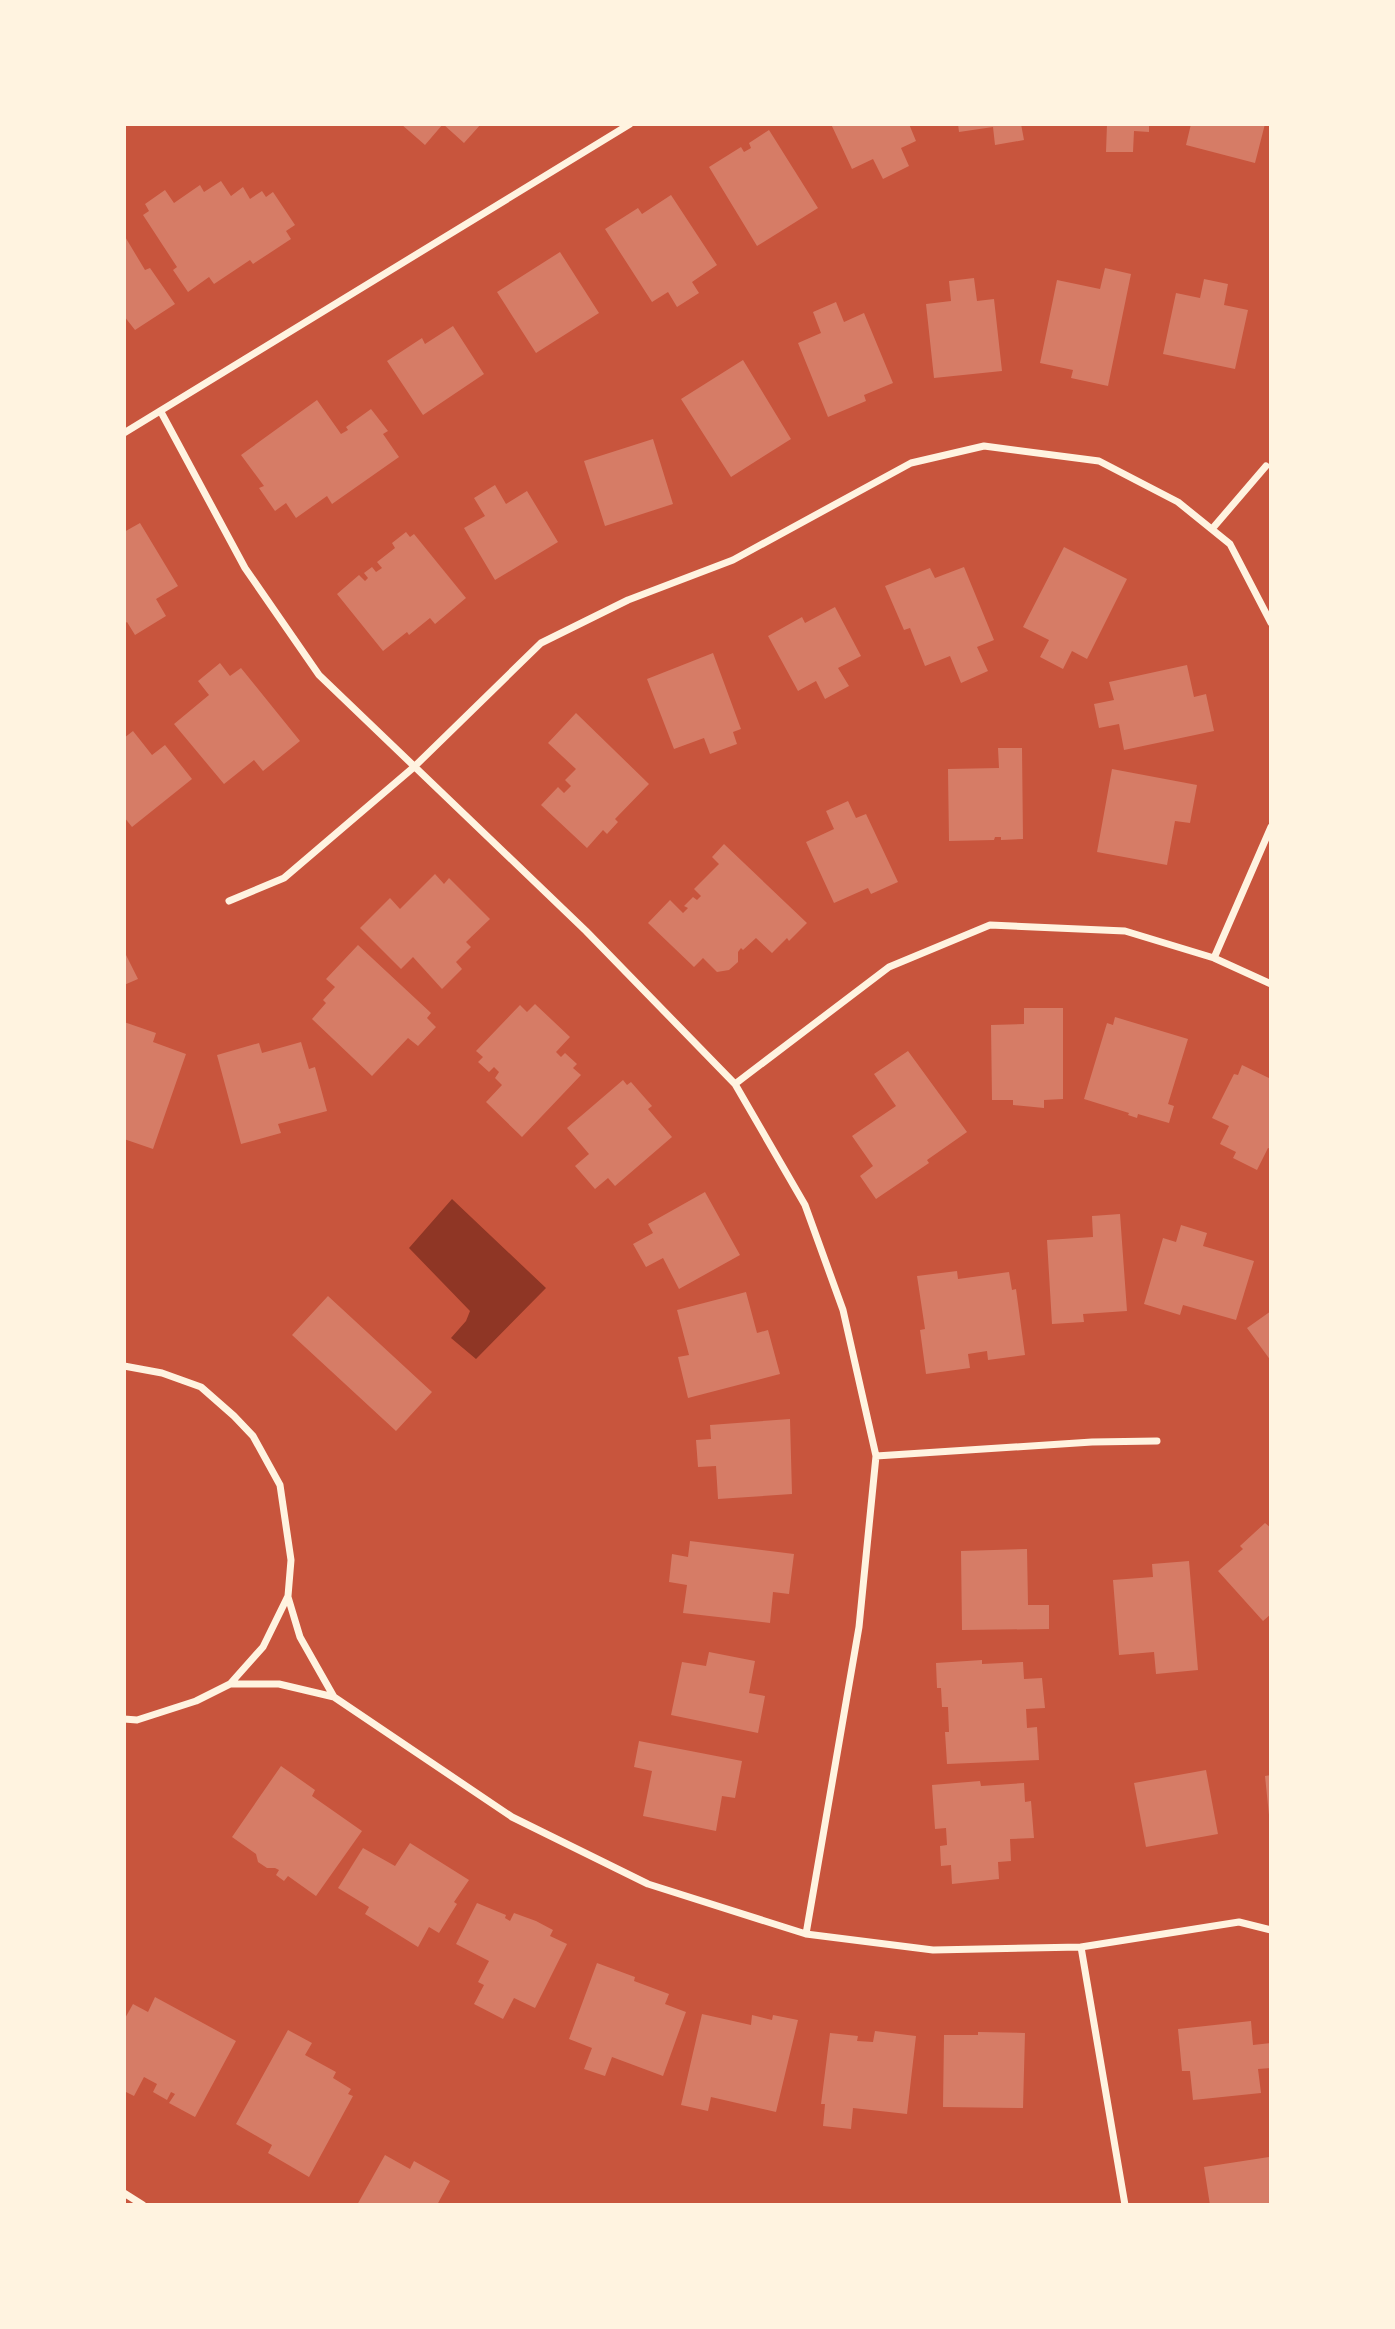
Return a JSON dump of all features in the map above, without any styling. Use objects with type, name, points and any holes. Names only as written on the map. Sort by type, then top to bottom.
[{"type":"street","points":[[124,433],[630,124]]},
{"type":"street","points":[[161,412],[245,568],[319,675],[586,931],[735,1084],[805,1205],[843,1310],[876,1456],[859,1627],[806,1934]]},
{"type":"street","points":[[229,901],[284,878],[414,767],[541,643],[628,600],[733,560],[911,463],[984,446],[1099,461],[1178,502],[1230,544],[1271,623]]},
{"type":"street","points":[[1212,529],[1266,466]]},
{"type":"street","points":[[1214,958],[1271,827]]},
{"type":"street","points":[[735,1084],[889,967],[990,925],[1125,931],[1214,958],[1271,984]]},
{"type":"street","points":[[124,1366],[162,1373],[201,1387],[253,1436],[281,1485],[291,1560],[288,1596],[300,1637],[334,1697]]},
{"type":"street","points":[[876,1456],[1092,1442],[1157,1441]]},
{"type":"street","points":[[124,1719],[137,1720],[196,1701],[229,1684],[263,1647],[288,1596]]},
{"type":"street","points":[[229,1684],[279,1684],[334,1697],[512,1816],[648,1884],[806,1934],[933,1950],[1081,1947],[1238,1922],[1271,1930]]},
{"type":"street","points":[[1081,1947],[1125,2205]]},
{"type":"street","points":[[124,2193],[143,2205]]},
{"type":"shaded area","points":[[452,1199],[546,1288],[476,1359],[451,1338],[466,1321],[470,1311],[409,1248]]},
{"type":"building","points":[[401,124],[443,124],[425,145]]},
{"type":"building","points":[[443,124],[481,124],[464,143]]},
{"type":"building","points":[[831,124],[909,124],[916,141],[901,148],[909,166],[883,179],[873,159],[852,169]]},
{"type":"building","points":[[958,124],[1021,124],[1024,140],[995,145],[993,127],[959,132]]},
{"type":"building","points":[[1107,124],[1149,124],[1149,132],[1134,131],[1133,152],[1106,152]]},
{"type":"building","points":[[1191,124],[1265,124],[1255,163],[1186,145]]},
{"type":"building","points":[[769,130],[818,208],[757,246],[709,167],[741,147],[744,152],[751,148],[749,143]]},
{"type":"building","points":[[221,181],[231,196],[243,187],[250,199],[262,191],[266,197],[273,192],[295,225],[286,231],[291,239],[253,264],[250,260],[214,284],[209,277],[188,292],[173,270],[177,267],[143,215],[149,211],[145,204],[165,190],[174,203],[200,185],[204,192]]},
{"type":"building","points":[[671,195],[717,265],[692,282],[699,293],[677,307],[668,292],[652,302],[605,229],[638,208],[642,214]]},
{"type":"building","points":[[124,235],[145,270],[150,268],[175,304],[135,330],[124,316]]},
{"type":"building","points":[[560,252],[599,313],[536,353],[497,292]]},
{"type":"building","points":[[1105,268],[1131,274],[1108,386],[1071,378],[1073,370],[1040,363],[1057,280],[1100,289]]},
{"type":"building","points":[[974,278],[977,301],[994,299],[1002,371],[934,378],[926,304],[951,301],[949,281]]},
{"type":"building","points":[[1204,279],[1228,284],[1224,305],[1248,310],[1235,369],[1163,354],[1176,293],[1200,298]]},
{"type":"building","points":[[836,302],[844,322],[864,313],[893,383],[864,395],[866,401],[828,417],[798,343],[821,333],[813,312]]},
{"type":"building","points":[[453,326],[484,374],[423,415],[387,361],[422,338],[425,344]]},
{"type":"building","points":[[743,360],[791,439],[731,477],[681,399]]},
{"type":"building","points":[[317,400],[341,434],[348,430],[346,427],[371,409],[388,431],[383,434],[399,457],[332,504],[327,496],[296,518],[286,503],[275,511],[259,488],[264,486],[241,455]]},
{"type":"building","points":[[653,439],[673,504],[605,526],[584,461]]},
{"type":"building","points":[[495,485],[506,504],[527,491],[558,542],[495,580],[464,528],[485,516],[474,498]]},
{"type":"building","points":[[140,523],[178,586],[156,599],[166,616],[135,635],[127,622],[124,624],[124,532]]},
{"type":"building","points":[[406,532],[410,537],[414,534],[466,598],[435,624],[430,618],[383,651],[337,594],[359,575],[365,581],[368,578],[364,573],[372,567],[376,572],[382,568],[377,562],[395,548],[392,543]]},
{"type":"building","points":[[1064,547],[1127,579],[1087,659],[1072,651],[1063,669],[1040,657],[1049,640],[1023,627]]},
{"type":"building","points":[[964,567],[994,640],[977,647],[988,671],[961,683],[950,656],[925,666],[910,628],[904,630],[885,586],[930,568],[935,578]]},
{"type":"building","points":[[835,607],[861,656],[838,668],[849,686],[825,699],[816,681],[798,691],[768,636],[802,617],[805,623]]},
{"type":"building","points":[[713,653],[741,729],[733,732],[737,744],[710,754],[704,738],[674,749],[647,679]]},
{"type":"building","points":[[220,663],[230,676],[241,668],[300,741],[263,771],[254,760],[224,784],[174,724],[209,695],[198,681]]},
{"type":"building","points":[[1187,665],[1194,697],[1206,694],[1214,731],[1124,750],[1119,724],[1099,728],[1094,704],[1114,700],[1109,682]]},
{"type":"building","points":[[576,713],[649,784],[615,819],[618,822],[607,834],[603,830],[587,848],[541,805],[558,787],[564,793],[571,786],[565,780],[576,769],[548,743]]},
{"type":"building","points":[[133,731],[152,755],[165,745],[192,779],[132,827],[124,817],[124,738]]},
{"type":"building","points":[[998,748],[1022,748],[1023,839],[1001,840],[1001,837],[995,837],[994,840],[949,841],[948,769],[999,768]]},
{"type":"building","points":[[1112,769],[1197,785],[1190,823],[1175,821],[1167,865],[1097,852]]},
{"type":"building","points":[[848,801],[856,818],[866,814],[898,882],[871,894],[868,888],[834,903],[806,842],[834,829],[826,811]]},
{"type":"building","points":[[724,844],[807,923],[772,953],[756,938],[743,950],[741,948],[738,962],[729,970],[717,972],[703,958],[694,967],[648,923],[670,900],[683,913],[688,908],[684,906],[693,897],[697,900],[701,896],[694,889],[719,864],[712,857]]},
{"type":"building","points":[[435,874],[444,884],[449,878],[490,919],[466,942],[471,947],[456,962],[462,969],[442,989],[413,957],[401,969],[360,928],[390,898],[400,909]]},
{"type":"building","points":[[358,945],[431,1013],[427,1018],[436,1027],[418,1046],[408,1038],[372,1076],[312,1019],[326,1003],[323,1000],[335,987],[326,979]]},
{"type":"building","points":[[124,951],[138,979],[124,985]]},
{"type":"building","points":[[535,1004],[570,1037],[556,1052],[561,1057],[565,1053],[577,1064],[573,1068],[581,1075],[522,1137],[486,1102],[502,1085],[495,1078],[499,1072],[494,1067],[489,1072],[478,1062],[483,1057],[476,1051],[520,1005],[527,1012]]},
{"type":"building","points":[[1024,1008],[1063,1008],[1063,1099],[1044,1100],[1044,1108],[1013,1105],[1013,1100],[992,1100],[991,1025],[1024,1024]]},
{"type":"building","points":[[1115,1017],[1188,1039],[1168,1104],[1174,1106],[1169,1123],[1138,1114],[1137,1118],[1084,1099],[1107,1023],[1113,1025]]},
{"type":"building","points":[[124,1022],[156,1033],[153,1042],[186,1054],[153,1149],[124,1139]]},
{"type":"building","points":[[301,1042],[309,1069],[315,1067],[327,1111],[278,1124],[281,1133],[241,1144],[217,1055],[259,1043],[262,1053]]},
{"type":"building","points":[[908,1051],[967,1132],[927,1160],[929,1163],[876,1199],[860,1176],[873,1166],[852,1136],[896,1106],[874,1074]]},
{"type":"building","points":[[1242,1065],[1271,1079],[1271,1149],[1268,1148],[1257,1170],[1233,1158],[1236,1152],[1220,1144],[1229,1126],[1212,1118],[1234,1074],[1238,1075]]},
{"type":"building","points":[[623,1080],[627,1085],[631,1082],[652,1106],[648,1109],[672,1137],[615,1186],[608,1178],[595,1189],[575,1166],[589,1154],[567,1128]]},
{"type":"building","points":[[705,1192],[740,1255],[679,1289],[663,1258],[646,1267],[633,1244],[653,1233],[648,1224]]},
{"type":"building","points":[[1120,1214],[1127,1311],[1083,1314],[1084,1322],[1052,1324],[1047,1240],[1093,1237],[1092,1216]]},
{"type":"building","points":[[1181,1225],[1207,1233],[1203,1246],[1254,1261],[1236,1320],[1183,1305],[1180,1315],[1144,1304],[1163,1238],[1176,1242]]},
{"type":"building","points":[[957,1271],[958,1279],[1009,1272],[1012,1290],[1016,1289],[1025,1355],[988,1360],[987,1351],[968,1354],[970,1368],[926,1374],[920,1330],[925,1329],[917,1276]]},
{"type":"building","points":[[746,1292],[757,1333],[768,1330],[780,1374],[688,1398],[678,1357],[689,1355],[677,1310]]},
{"type":"building","points":[[328,1296],[432,1392],[396,1431],[292,1335]]},
{"type":"building","points":[[1271,1311],[1271,1361],[1247,1328]]},
{"type":"building","points":[[790,1419],[792,1494],[718,1499],[716,1466],[698,1467],[696,1440],[711,1439],[710,1425]]},
{"type":"building","points":[[1265,1523],[1271,1528],[1271,1614],[1263,1621],[1218,1571],[1243,1549],[1240,1546]]},
{"type":"building","points":[[690,1541],[794,1554],[789,1594],[773,1592],[770,1623],[683,1613],[687,1585],[669,1582],[672,1554],[688,1557]]},
{"type":"building","points":[[1027,1549],[1028,1605],[1049,1605],[1049,1629],[962,1630],[961,1551]]},
{"type":"building","points":[[1189,1561],[1198,1670],[1156,1674],[1154,1652],[1119,1655],[1113,1580],[1153,1577],[1152,1564]]},
{"type":"building","points":[[709,1652],[755,1661],[749,1693],[765,1696],[758,1733],[671,1715],[682,1662],[706,1666]]},
{"type":"building","points":[[982,1660],[982,1664],[1023,1662],[1024,1679],[1042,1678],[1045,1708],[1026,1709],[1027,1728],[1037,1727],[1039,1760],[947,1764],[945,1732],[949,1732],[948,1707],[942,1707],[941,1688],[937,1688],[936,1663]]},
{"type":"building","points":[[639,1741],[742,1761],[735,1798],[722,1796],[716,1831],[643,1816],[652,1771],[634,1767]]},
{"type":"building","points":[[281,1766],[315,1790],[312,1796],[362,1831],[316,1896],[288,1876],[284,1881],[276,1875],[279,1870],[267,1868],[258,1862],[256,1854],[232,1837]]},
{"type":"building","points":[[1206,1770],[1218,1834],[1146,1847],[1134,1783]]},
{"type":"building","points":[[1271,1775],[1271,1814],[1269,1815],[1265,1776]]},
{"type":"building","points":[[980,1781],[981,1786],[1024,1783],[1025,1802],[1031,1801],[1034,1838],[1010,1839],[1011,1861],[998,1862],[999,1879],[952,1884],[951,1865],[941,1866],[940,1846],[947,1845],[946,1828],[935,1829],[932,1785]]},
{"type":"building","points":[[410,1843],[469,1880],[454,1902],[457,1904],[439,1933],[429,1927],[418,1947],[365,1914],[369,1907],[338,1888],[363,1848],[395,1866]]},
{"type":"building","points":[[477,1903],[506,1915],[505,1918],[510,1921],[514,1913],[536,1921],[553,1930],[550,1936],[567,1944],[535,2008],[514,1998],[503,2019],[474,2004],[484,1985],[478,1982],[489,1961],[456,1944]]},
{"type":"building","points":[[597,1963],[635,1977],[634,1981],[669,1994],[665,2004],[686,2012],[663,2076],[612,2057],[605,2076],[584,2069],[592,2048],[569,2039]]},
{"type":"building","points":[[155,1997],[236,2041],[195,2117],[169,2103],[175,2094],[171,2092],[167,2100],[153,2092],[157,2084],[144,2077],[134,2096],[124,2091],[124,2020],[133,2004],[148,2012]]},
{"type":"building","points":[[702,2014],[751,2025],[752,2015],[772,2020],[773,2015],[798,2020],[776,2112],[711,2097],[708,2111],[681,2105]]},
{"type":"building","points":[[1251,2021],[1253,2045],[1271,2043],[1271,2068],[1258,2069],[1261,2093],[1193,2100],[1190,2071],[1182,2071],[1178,2029]]},
{"type":"building","points":[[288,2030],[312,2043],[305,2055],[336,2072],[333,2078],[351,2089],[348,2094],[353,2096],[309,2177],[268,2153],[272,2145],[236,2124]]},
{"type":"building","points":[[875,2031],[916,2036],[907,2114],[853,2108],[851,2129],[823,2126],[825,2104],[821,2104],[830,2033],[858,2036],[857,2041],[873,2042]]},
{"type":"building","points":[[978,2032],[1025,2033],[1023,2108],[943,2107],[944,2035],[978,2035]]},
{"type":"building","points":[[385,2155],[410,2169],[414,2161],[450,2181],[437,2205],[357,2205]]},
{"type":"building","points":[[1269,2157],[1271,2205],[1210,2205],[1204,2167]]}]
